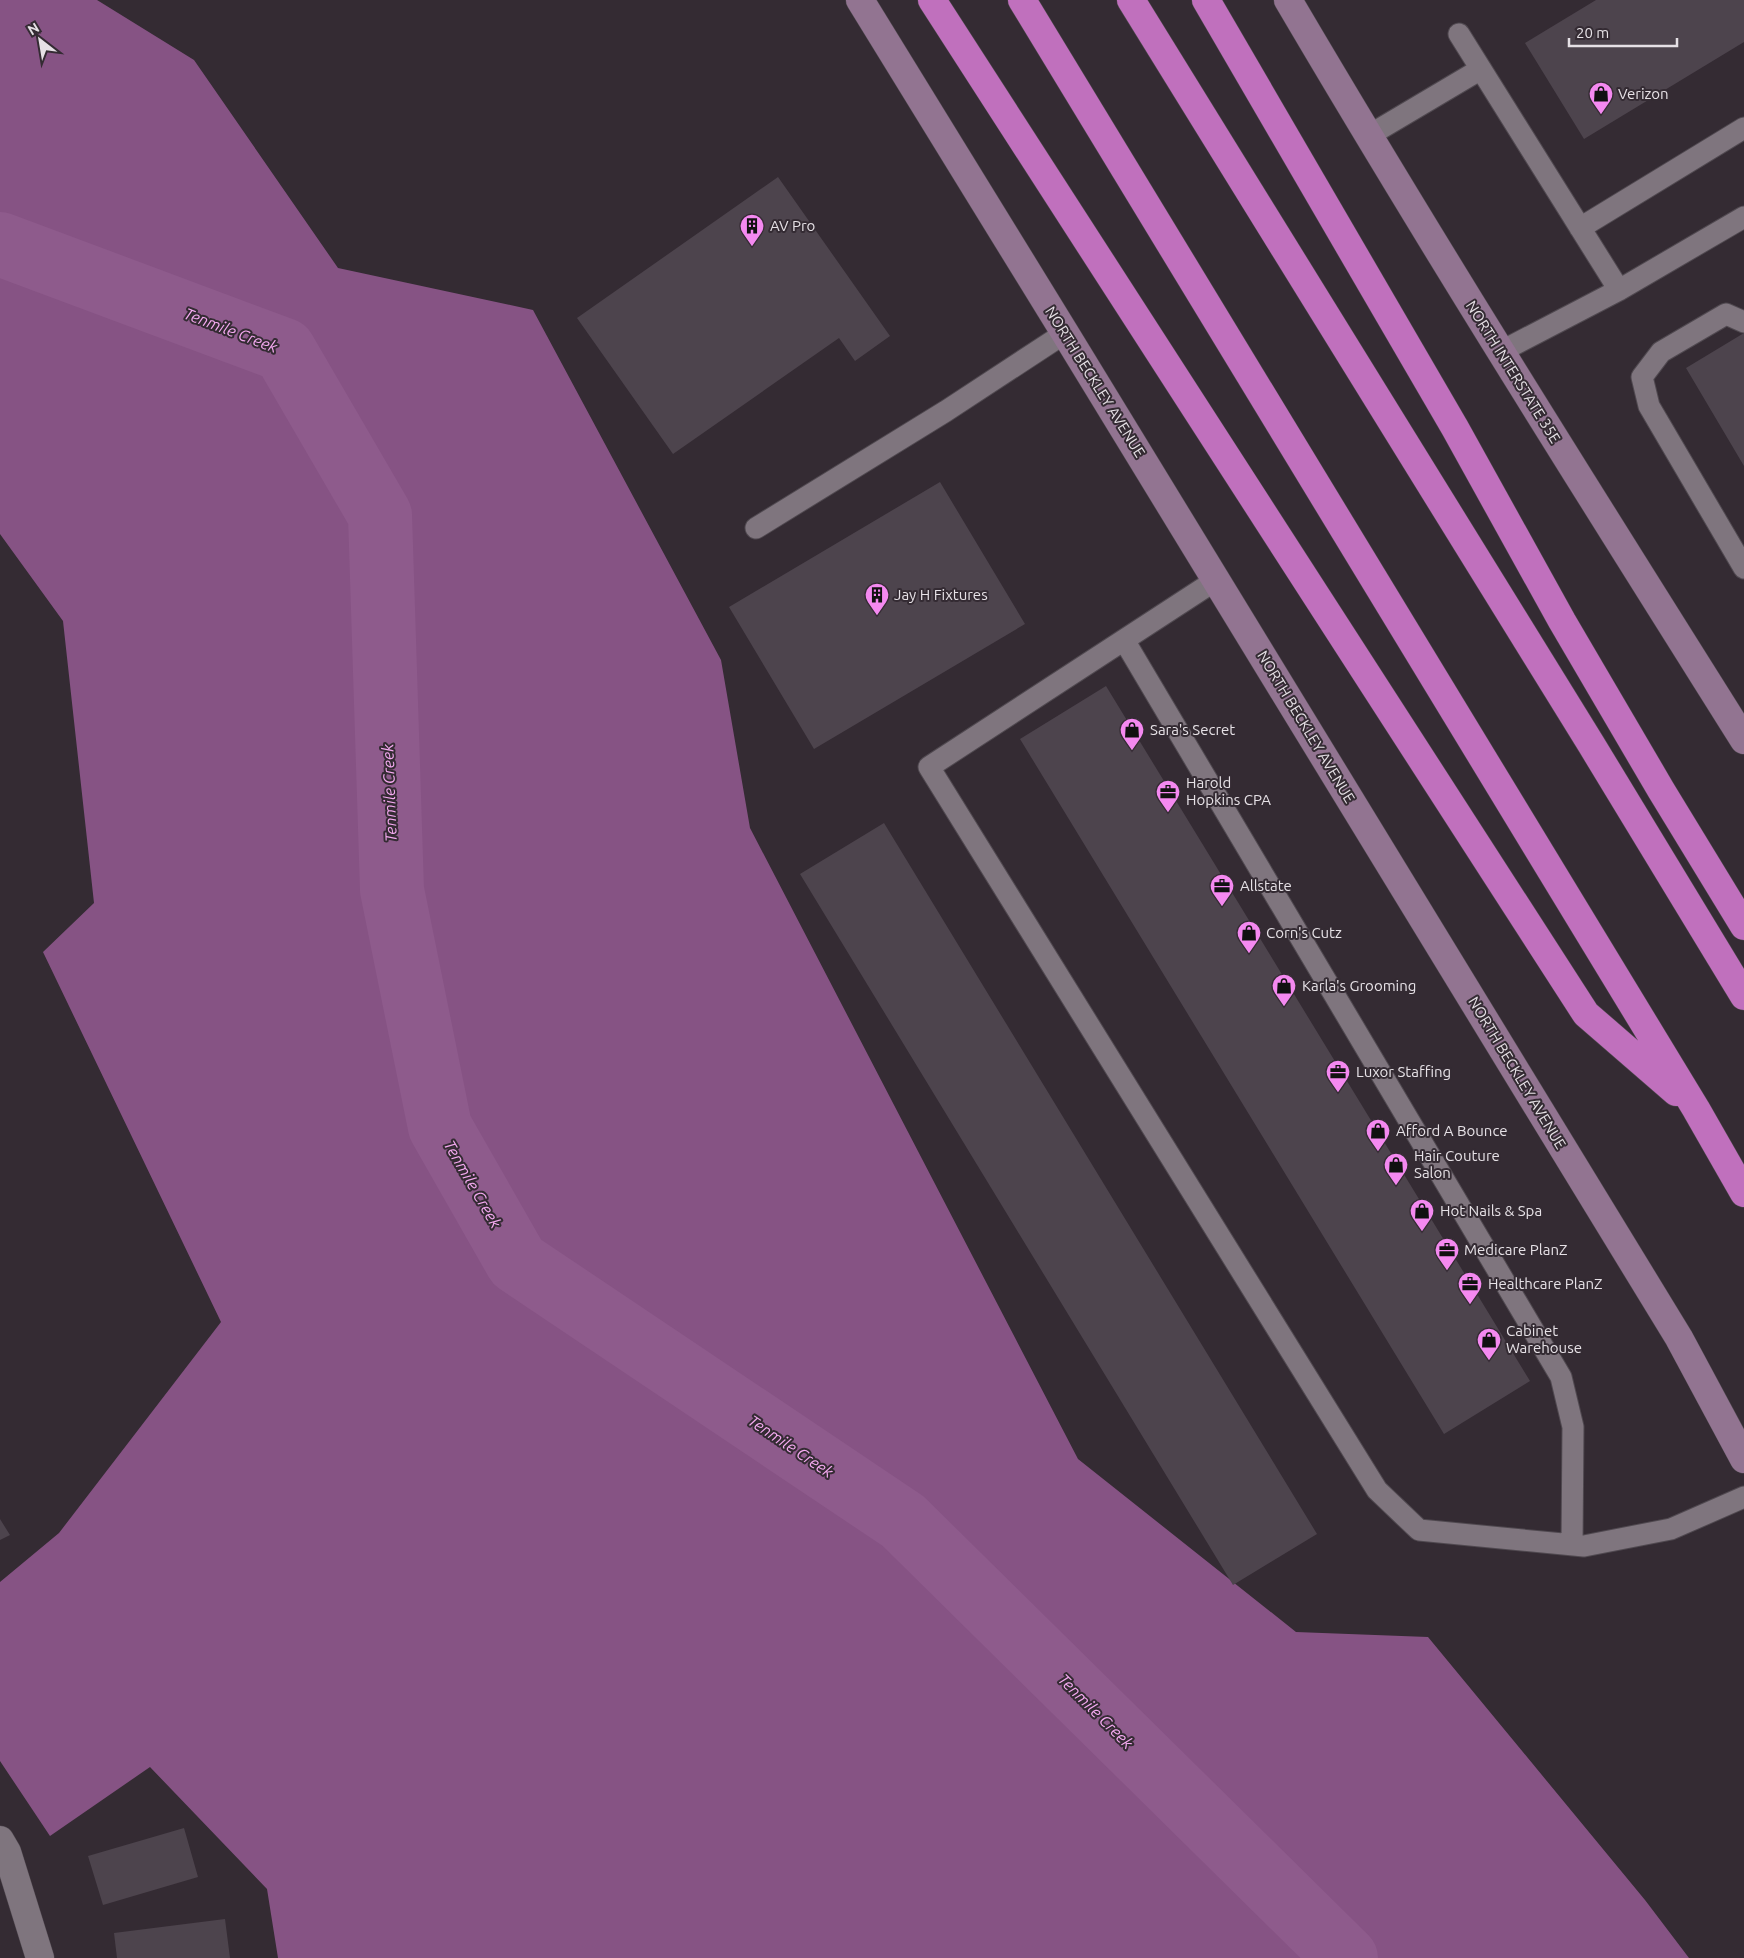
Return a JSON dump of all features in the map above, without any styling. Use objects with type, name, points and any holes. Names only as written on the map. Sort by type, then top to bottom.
[{"type":"highway","points":[[932,0],[1586,1014],[1696,1109]]},
{"type":"highway","points":[[1022,0],[1696,1109],[1744,1193]]},
{"type":"highway","points":[[1131,0],[1591,744],[1744,996]]},
{"type":"highway","points":[[1206,0],[1450,420],[1567,630],[1744,926]]},
{"type":"main road","name":"NORTH BECKLEY AVENUE","points":[[860,0],[1679,1338],[1744,1459]]},
{"type":"main road","name":"NORTH INTERSTATE 35E","points":[[1288,0],[1368,136],[1500,352],[1744,740]]},
{"type":"street","points":[[0,1840],[7,1852],[40,1958]]},
{"type":"lane","points":[[1460,34],[1619,290]]},
{"type":"lane","points":[[1368,136],[1482,69]]},
{"type":"lane","points":[[1580,228],[1744,128]]},
{"type":"lane","points":[[1500,352],[1619,290],[1744,218]]},
{"type":"lane","points":[[1744,322],[1726,314],[1662,352],[1642,377],[1649,406],[1744,568]]},
{"type":"lane","points":[[756,528],[946,411],[1065,333]]},
{"type":"lane","points":[[1216,580],[930,767],[1377,1490],[1420,1530],[1584,1546],[1671,1529],[1744,1497]]},
{"type":"lane","points":[[1124,640],[1561,1377],[1573,1427],[1572,1545]]},
{"type":"shaded area","points":[[0,0],[97,0],[194,60],[338,268],[533,310],[721,660],[750,828],[1078,1459],[1296,1632],[1428,1637],[1645,1900],[1689,1958],[278,1958],[267,1889],[150,1767],[50,1836],[0,1761],[0,1582],[59,1533],[221,1322],[43,952],[94,903],[63,621],[0,534]]},
{"type":"building","points":[[1596,0],[1744,0],[1744,42],[1584,139],[1525,43]]},
{"type":"building","name":"AV Pro","points":[[778,177],[890,336],[855,361],[839,338],[673,454],[577,318]]},
{"type":"building","points":[[1744,333],[1744,466],[1686,368]]},
{"type":"building","name":"Jay H Fixtures","points":[[940,482],[1025,624],[814,749],[729,607]]},
{"type":"building","points":[[1106,686],[1530,1381],[1444,1434],[1020,739]]},
{"type":"building","points":[[884,823],[1317,1534],[1233,1585],[800,874]]},
{"type":"building","points":[[0,1519],[10,1535],[0,1540]]},
{"type":"building","points":[[184,1828],[198,1877],[103,1905],[88,1856]]},
{"type":"building","points":[[225,1919],[230,1958],[117,1958],[114,1933]]},
{"type":"waterway","name":"Tenmile Creek","points":[[0,244],[284,350],[380,515],[392,890],[440,1127],[517,1262],[903,1521],[1346,1958]]},
{"type":"place","name":"Verizon","points":[[1601,115]]},
{"type":"place","name":"AV Pro","points":[[752,247]]},
{"type":"place","name":"Jay H Fixtures","points":[[877,616]]},
{"type":"place","name":"Sara's Secret","points":[[1132,751]]},
{"type":"place","name":"Harold Hopkins CPA","points":[[1168,813]]},
{"type":"place","name":"Allstate","points":[[1222,907]]},
{"type":"place","name":"Corn's Cutz","points":[[1249,954]]},
{"type":"place","name":"Karla's Grooming","points":[[1284,1007]]},
{"type":"place","name":"Luxor Staffing","points":[[1338,1093]]},
{"type":"place","name":"Afford A Bounce","points":[[1378,1152]]},
{"type":"place","name":"Hair Couture Salon","points":[[1396,1186]]},
{"type":"place","name":"Hot Nails & Spa","points":[[1422,1232]]},
{"type":"place","name":"Medicare PlanZ","points":[[1447,1271]]},
{"type":"place","name":"Healthcare PlanZ","points":[[1470,1305]]},
{"type":"place","name":"Cabinet Warehouse","points":[[1489,1361]]}]
